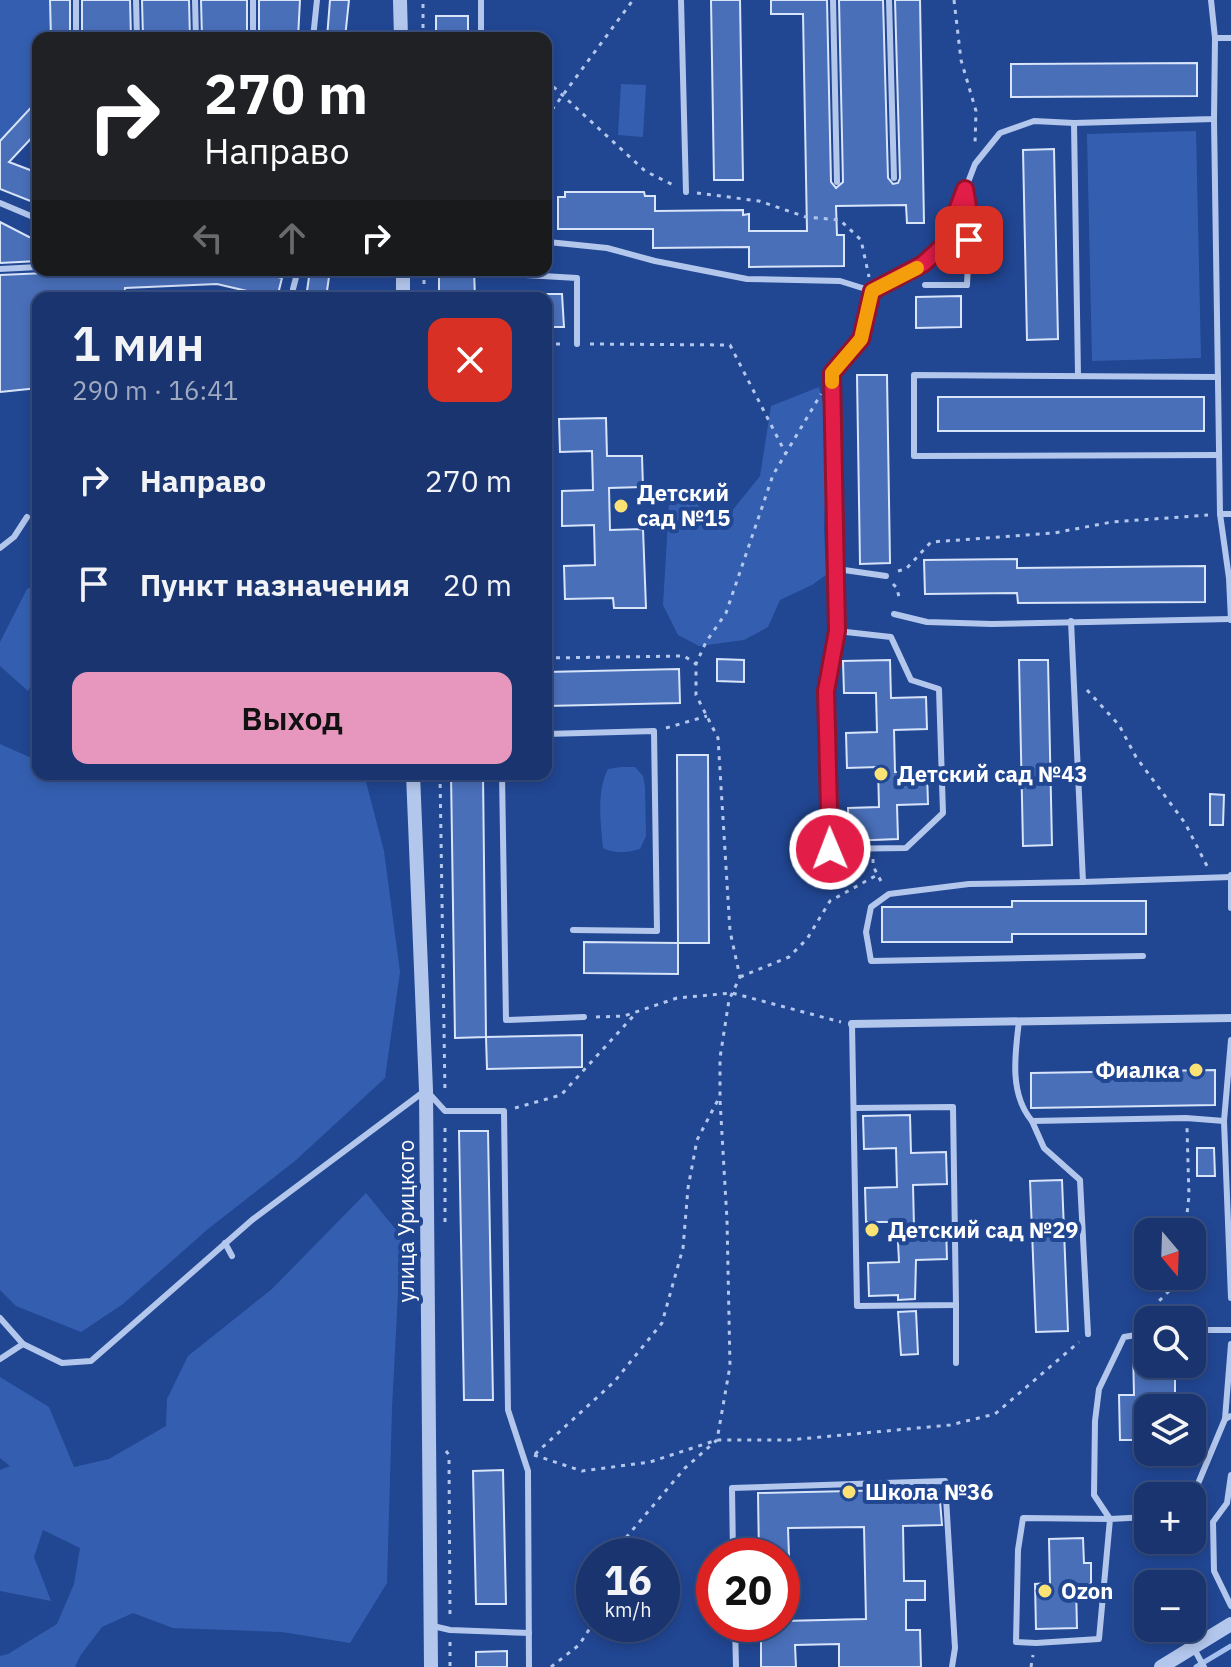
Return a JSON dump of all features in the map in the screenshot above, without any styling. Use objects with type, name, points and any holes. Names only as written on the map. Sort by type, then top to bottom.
[{"type":"street","points":[[400,0],[401,32]]},
{"type":"street","name":"улица Урицкого","points":[[413,780],[426,1090],[431,1667]]},
{"type":"street","points":[[852,1024],[1231,1018]]},
{"type":"street","points":[[1161,1667],[1195,1651],[1231,1624]]},
{"type":"lane","points":[[76,0],[76,32]]},
{"type":"lane","points":[[136,0],[137,32]]},
{"type":"lane","points":[[195,0],[196,32]]},
{"type":"lane","points":[[253,0],[253,32]]},
{"type":"lane","points":[[314,32],[317,0]]},
{"type":"lane","points":[[481,0],[481,32]]},
{"type":"lane","points":[[681,0],[686,192]]},
{"type":"lane","points":[[833,0],[837,182]]},
{"type":"lane","points":[[889,0],[894,178]]},
{"type":"lane","points":[[894,614],[927,622],[992,624],[1231,619],[1220,514],[1215,38],[1211,0]]},
{"type":"lane","points":[[1215,38],[1231,38]]},
{"type":"lane","points":[[552,242],[607,248],[747,279],[840,281],[872,291],[923,264],[944,245],[975,164],[1000,133],[1034,121],[1074,123],[1214,119]]},
{"type":"lane","points":[[1074,123],[1078,375]]},
{"type":"lane","points":[[925,285],[967,285],[970,219],[965,189]]},
{"type":"lane","points":[[0,203],[32,216]]},
{"type":"lane","points":[[0,269],[32,267]]},
{"type":"lane","points":[[293,289],[296,276]]},
{"type":"lane","points":[[543,276],[577,278],[577,344]]},
{"type":"lane","points":[[837,631],[891,637],[911,680],[939,689],[943,813],[906,848],[830,849],[826,691],[837,631],[832,373],[861,339],[872,291]]},
{"type":"lane","points":[[1218,377],[914,375],[914,456],[1219,455]]},
{"type":"lane","points":[[1220,514],[1231,514]]},
{"type":"lane","points":[[0,548],[14,537],[27,517]]},
{"type":"lane","points":[[837,569],[886,576]]},
{"type":"lane","points":[[1071,621],[1083,882]]},
{"type":"lane","points":[[552,734],[654,731],[657,931],[573,930]]},
{"type":"lane","points":[[502,780],[506,1020],[584,1017]]},
{"type":"lane","points":[[1143,956],[871,961],[866,932],[871,907],[889,894],[969,884],[1231,875],[1231,908]]},
{"type":"lane","points":[[1019,1021],[1014,1068],[1023,1110],[1032,1121],[1044,1148],[1080,1180],[1088,1334]]},
{"type":"lane","points":[[852,1024],[857,1306],[956,1305]]},
{"type":"lane","points":[[1231,1040],[1224,1121],[1231,1298]]},
{"type":"lane","points":[[0,1318],[23,1344],[62,1363],[91,1361],[252,1220],[426,1090],[445,1111],[504,1111],[508,1410],[528,1471],[529,1667]]},
{"type":"lane","points":[[854,1108],[953,1107],[956,1363]]},
{"type":"lane","points":[[1032,1121],[1186,1118],[1224,1121]]},
{"type":"lane","points":[[225,1243],[232,1256]]},
{"type":"lane","points":[[1206,1330],[1231,1330]]},
{"type":"lane","points":[[1134,1335],[1124,1337],[1099,1389],[1095,1421],[1094,1495],[1110,1519],[1099,1639],[1016,1642],[1018,1550],[1023,1518],[1110,1519],[1134,1518]]},
{"type":"lane","points":[[0,1359],[23,1344]]},
{"type":"lane","points":[[1199,1482],[1228,1417],[1231,1344]]},
{"type":"lane","points":[[1231,1475],[1227,1503],[1213,1522],[1214,1571],[1231,1606]]},
{"type":"lane","points":[[733,1538],[732,1488],[945,1481],[955,1648],[952,1667]]},
{"type":"lane","points":[[431,1626],[450,1630],[529,1633]]},
{"type":"lane","points":[[735,1642],[736,1667]]},
{"type":"lane","points":[[1195,1651],[1204,1667]]},
{"type":"path","points":[[423,0],[423,32]]},
{"type":"path","points":[[552,110],[633,0]]},
{"type":"path","points":[[954,0],[961,60],[976,111],[975,164]]},
{"type":"path","points":[[552,85],[645,171],[686,192],[759,201],[806,217],[840,220],[861,240],[872,291]]},
{"type":"path","points":[[552,344],[730,345],[786,454]]},
{"type":"path","points":[[626,1538],[685,1468],[717,1440],[730,1366],[720,1058],[729,1000],[740,977],[730,931],[718,738],[696,695],[696,664],[706,642],[726,613],[773,475],[832,373]]},
{"type":"path","points":[[903,616],[897,588],[886,576],[906,569],[931,542],[1054,533],[1112,522],[1220,514]]},
{"type":"path","points":[[552,658],[684,656],[696,664]]},
{"type":"path","points":[[1073,666],[1086,688],[1119,725],[1136,757],[1185,823],[1212,877]]},
{"type":"path","points":[[654,731],[707,716]]},
{"type":"path","points":[[440,780],[445,1235]]},
{"type":"path","points":[[873,849],[873,866],[889,894]]},
{"type":"path","points":[[740,977],[789,957],[807,939],[830,901],[877,875]]},
{"type":"path","points":[[584,1017],[624,1016],[677,998],[732,993],[852,1024]]},
{"type":"path","points":[[504,1111],[561,1095],[637,1011]]},
{"type":"path","points":[[528,1471],[534,1455],[614,1382],[662,1323],[683,1248],[688,1188],[697,1140],[720,1096]]},
{"type":"path","points":[[1186,1118],[1189,1196],[1187,1218]]},
{"type":"path","points":[[1124,1337],[1170,1290]]},
{"type":"path","points":[[534,1455],[582,1471],[650,1462],[717,1440],[789,1440],[950,1425],[995,1414],[1088,1334]]},
{"type":"path","points":[[441,1444],[449,1455],[450,1667]]},
{"type":"path","points":[[551,1667],[581,1642]]},
{"type":"shaded area","points":[[0,0],[50,0],[51,32],[32,32],[32,106],[0,141]]},
{"type":"shaded area","points":[[621,84],[646,85],[643,137],[618,135]]},
{"type":"shaded area","points":[[1196,131],[1201,358],[1092,361],[1087,134]]},
{"type":"shaded area","points":[[819,387],[828,423],[824,528],[826,575],[780,600],[768,627],[744,640],[699,646],[678,635],[663,605],[669,504],[692,498],[705,513],[728,516],[760,476],[771,406]]},
{"type":"shaded area","points":[[32,587],[32,684],[28,691],[0,666],[0,642],[27,589]]},
{"type":"shaded area","points":[[0,744],[32,758],[32,780],[366,780],[384,851],[400,972],[385,1078],[295,1161],[208,1229],[123,1304],[81,1332],[16,1306],[0,1290]]},
{"type":"shaded area","points":[[635,767],[643,776],[646,836],[640,849],[621,852],[603,848],[600,808],[608,769]]},
{"type":"shaded area","points":[[366,1193],[401,1236],[387,1583],[350,1643],[282,1632],[173,1628],[133,1613],[102,1627],[75,1667],[0,1667],[0,1656],[57,1624],[74,1584],[80,1548],[43,1530],[34,1557],[51,1601],[0,1591],[0,1470],[10,1466],[0,1458],[0,1377],[49,1407],[74,1467],[109,1459],[166,1426],[167,1399],[188,1356],[272,1289]]},
{"type":"building","points":[[50,0],[70,0],[70,32],[51,32]]},
{"type":"building","points":[[82,0],[130,0],[131,32],[82,32]]},
{"type":"building","points":[[142,0],[189,0],[190,32],[143,32]]},
{"type":"building","points":[[201,0],[247,0],[247,32],[202,32]]},
{"type":"building","points":[[259,0],[300,0],[298,32],[259,32]]},
{"type":"building","points":[[330,0],[349,0],[346,32],[327,32]]},
{"type":"building","points":[[711,0],[740,0],[743,180],[714,180]]},
{"type":"building","points":[[771,0],[827,0],[831,182],[836,188],[843,182],[839,0],[883,0],[888,178],[893,184],[898,183],[900,178],[895,0],[920,0],[924,223],[907,223],[906,205],[836,206],[837,235],[844,235],[844,266],[749,267],[749,247],[653,248],[653,229],[558,229],[558,197],[565,197],[565,192],[644,192],[645,196],[655,196],[655,211],[743,210],[743,215],[749,214],[749,231],[807,231],[803,14],[771,14]]},
{"type":"building","points":[[436,16],[468,16],[468,32],[436,32]]},
{"type":"building","points":[[1197,63],[1197,96],[1011,97],[1011,64]]},
{"type":"building","points":[[32,106],[32,137],[9,162],[32,171],[32,202],[0,189],[0,141]]},
{"type":"building","points":[[1054,149],[1058,339],[1027,340],[1023,150]]},
{"type":"building","points":[[0,222],[32,237],[32,261],[0,263]]},
{"type":"building","points":[[0,275],[282,278],[278,292],[251,292],[217,284],[125,288],[125,292],[32,292],[32,389],[0,392]]},
{"type":"building","points":[[309,276],[329,276],[327,292],[307,292]]},
{"type":"building","points":[[439,276],[474,276],[475,292],[439,292]]},
{"type":"building","points":[[552,294],[562,294],[564,327],[552,327]]},
{"type":"building","points":[[961,296],[961,327],[916,328],[916,297]]},
{"type":"building","points":[[857,375],[887,375],[890,563],[860,564]]},
{"type":"building","points":[[938,397],[1204,397],[1204,431],[938,431]]},
{"type":"building","points":[[606,418],[607,456],[642,456],[643,487],[609,488],[610,530],[643,529],[646,608],[614,608],[613,598],[565,599],[564,566],[595,565],[594,525],[562,526],[562,491],[593,490],[592,451],[560,452],[559,419]]},
{"type":"building","points":[[1017,559],[1017,568],[1205,566],[1205,602],[1018,603],[1017,593],[925,594],[924,560]]},
{"type":"building","points":[[717,659],[744,660],[744,682],[717,681]]},
{"type":"building","points":[[890,660],[891,698],[926,697],[927,729],[894,730],[895,772],[927,771],[928,804],[897,805],[898,839],[849,841],[848,808],[879,807],[878,767],[847,768],[846,733],[877,732],[876,693],[844,693],[843,661]]},
{"type":"building","points":[[1019,660],[1048,660],[1052,845],[1023,846]]},
{"type":"building","points":[[679,669],[680,703],[552,706],[552,672]]},
{"type":"building","points":[[677,755],[708,755],[709,943],[678,943]]},
{"type":"building","points":[[451,780],[483,780],[486,1037],[455,1038]]},
{"type":"building","points":[[1210,794],[1224,795],[1223,825],[1210,825]]},
{"type":"building","points":[[1012,901],[1146,901],[1146,934],[1012,934],[1012,942],[882,942],[882,907],[1012,907]]},
{"type":"building","points":[[584,942],[678,943],[678,974],[584,973]]},
{"type":"building","points":[[582,1035],[582,1067],[487,1069],[486,1037]]},
{"type":"building","points":[[1215,1070],[1215,1105],[1031,1108],[1031,1073]]},
{"type":"building","points":[[910,1115],[911,1153],[946,1152],[947,1184],[913,1185],[914,1227],[946,1226],[947,1259],[916,1260],[915,1299],[898,1300],[898,1295],[869,1296],[868,1263],[899,1262],[897,1222],[866,1222],[865,1188],[897,1187],[896,1148],[864,1149],[863,1116]]},
{"type":"building","points":[[459,1131],[488,1131],[493,1400],[464,1400]]},
{"type":"building","points":[[1197,1148],[1214,1148],[1215,1176],[1197,1176]]},
{"type":"building","points":[[1062,1180],[1068,1331],[1036,1332],[1030,1181]]},
{"type":"building","points":[[916,1311],[918,1354],[901,1355],[898,1312]]},
{"type":"building","points":[[1133,1350],[1134,1378],[1175,1378],[1175,1394],[1134,1395]]},
{"type":"building","points":[[1119,1395],[1134,1395],[1134,1440],[1120,1440]]},
{"type":"building","points":[[503,1470],[506,1604],[476,1604],[473,1471]]},
{"type":"building","points":[[939,1489],[942,1525],[903,1526],[904,1581],[925,1581],[925,1600],[906,1600],[906,1630],[920,1630],[921,1667],[839,1667],[839,1644],[795,1645],[796,1667],[761,1667],[761,1642],[800,1642],[800,1621],[866,1619],[864,1527],[788,1528],[788,1538],[759,1538],[758,1493]]},
{"type":"building","points":[[1083,1538],[1084,1563],[1091,1563],[1091,1584],[1076,1585],[1077,1628],[1036,1629],[1035,1584],[1050,1583],[1049,1539]]},
{"type":"building","points":[[507,1651],[507,1667],[476,1667],[476,1652]]},
{"type":"waterway","points":[[1196,1667],[1231,1646]]},
{"type":"slow traffic","points":[[832,382],[832,373],[861,339],[872,291],[917,268]]},
{"type":"place","name":"Детский сад №15","points":[[621,506]]},
{"type":"place","name":"Детский сад №43","points":[[881,774]]},
{"type":"place","name":"Фиалка","points":[[1196,1070]]},
{"type":"place","name":"Детский сад №29","points":[[872,1230]]},
{"type":"place","name":"Школа №36","points":[[849,1492]]},
{"type":"place","name":"Ozon","points":[[1045,1591]]},
{"type":"route","points":[[830,849],[826,691],[837,631],[832,373],[861,339],[872,291],[923,264],[944,245],[965,189],[970,219],[969,240]]}]
